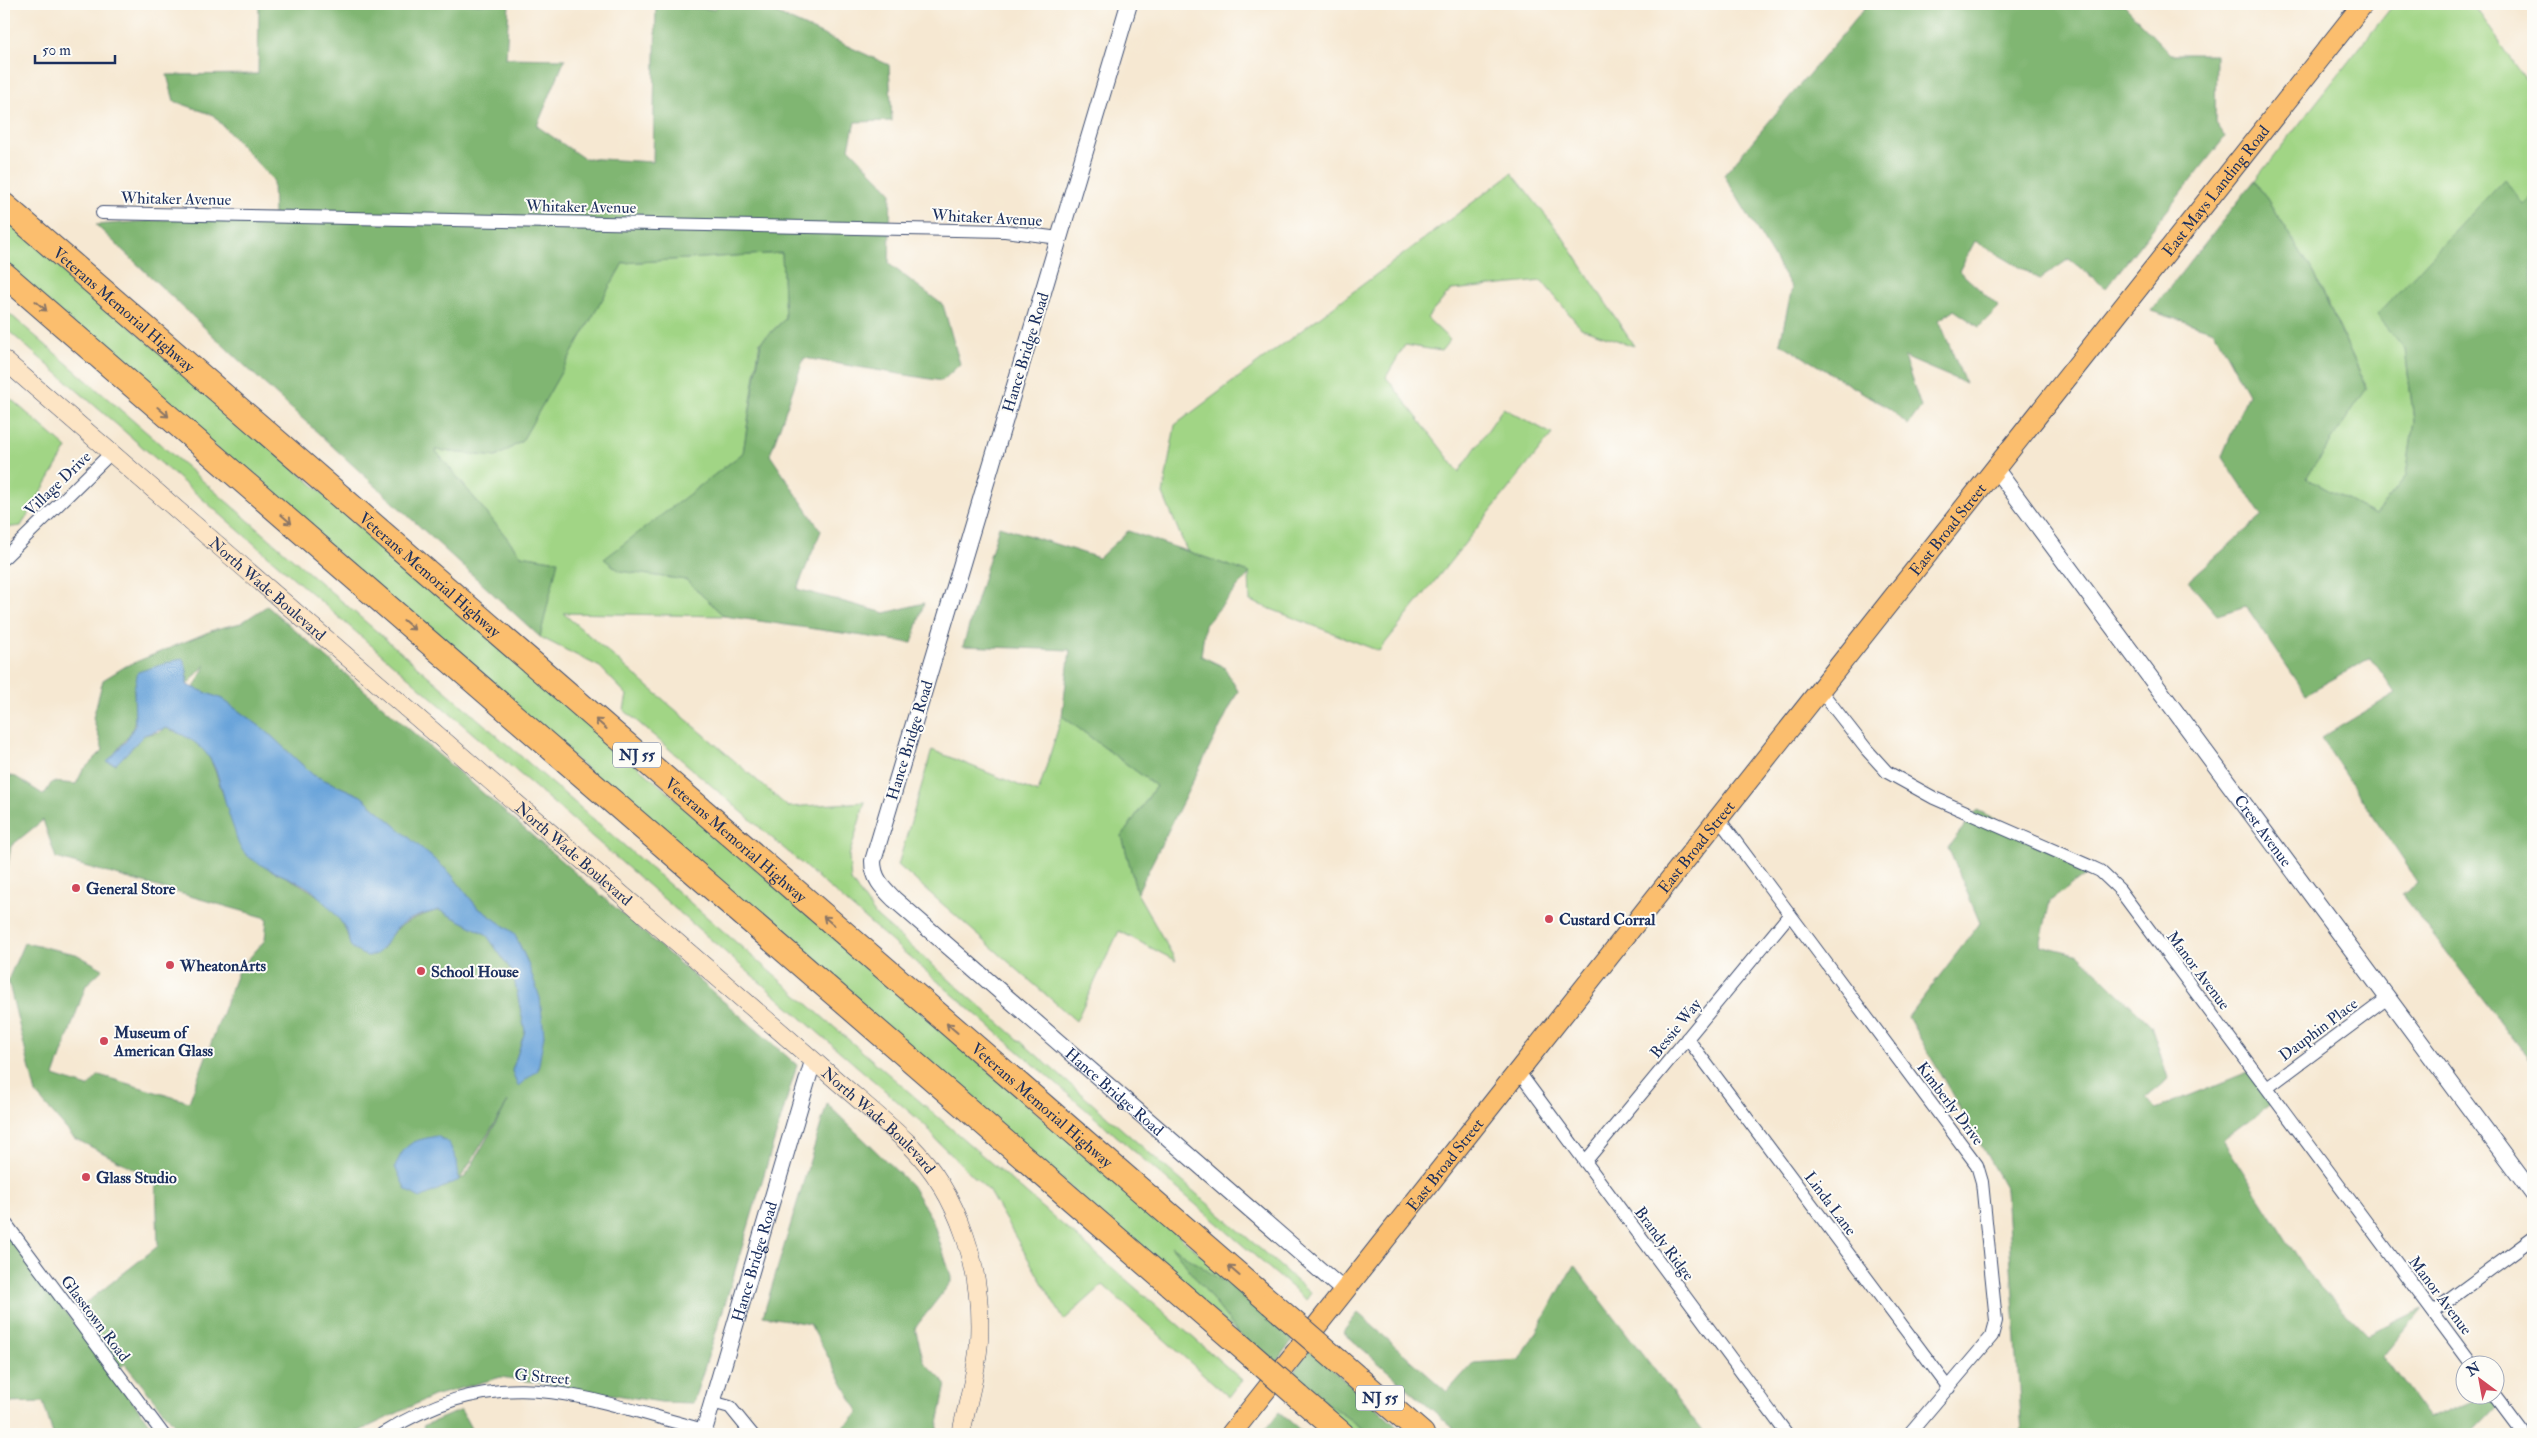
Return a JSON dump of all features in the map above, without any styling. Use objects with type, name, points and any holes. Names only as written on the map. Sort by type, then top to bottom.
[{"type":"highway","name":"Veterans Memorial Highway","points":[[4,205],[1422,1434]]},
{"type":"highway","points":[[4,274],[1342,1434]]},
{"type":"main road","name":"East Mays Landing Road","points":[[2068,376],[2363,4]]},
{"type":"main road","name":"North Wade Boulevard","points":[[4,360],[909,1144],[947,1195],[972,1259],[980,1313],[978,1355],[961,1434]]},
{"type":"main road","name":"East Broad Street","points":[[1231,1434],[2068,376]]},
{"type":"street","name":"Hance Bridge Road","points":[[1129,4],[873,861],[873,871],[878,882],[894,898],[1344,1291]]},
{"type":"street","name":"Whitaker Avenue","points":[[102,213],[1005,231],[1059,238]]},
{"type":"street","name":"Village Drive","points":[[4,558],[111,453]]},
{"type":"street","name":"Crest Avenue","points":[[1995,468],[2533,1194]]},
{"type":"street","name":"Manor Avenue","points":[[1820,690],[1866,750],[1887,772],[1934,798],[2087,865],[2108,878],[2119,889],[2466,1356]]},
{"type":"street","name":"Kimberly Drive","points":[[1718,818],[1977,1165],[1982,1182],[1996,1321],[1992,1336],[1909,1434]]},
{"type":"street","name":"Bessie Way","points":[[1585,1162],[1790,914]]},
{"type":"street","name":"Dauphin Place","points":[[2267,1088],[2388,997]]},
{"type":"street","name":"Linda Lane","points":[[1687,1038],[1949,1388]]},
{"type":"street","name":"Hance Bridge Road","points":[[704,1432],[813,1061]]},
{"type":"street","name":"Brandy Ridge","points":[[1518,1071],[1787,1434]]},
{"type":"street","name":"Glasstown Road","points":[[4,1221],[163,1434]]},
{"type":"street","points":[[2434,1311],[2533,1238]]},
{"type":"street","name":"G Street","points":[[382,1434],[438,1404],[491,1390],[537,1389],[580,1396],[704,1432]]},
{"type":"street","points":[[712,1402],[730,1408],[752,1434]]},
{"type":"street","points":[[2503,1406],[2524,1434]]},
{"type":"green space","points":[[259,4],[509,4],[506,58],[565,59],[537,126],[583,158],[653,162],[656,7],[714,9],[716,4],[756,4],[889,65],[892,121],[855,122],[849,148],[891,192],[889,264],[943,305],[960,364],[942,381],[804,358],[770,455],[821,531],[797,589],[885,613],[924,603],[912,643],[724,616],[686,580],[620,571],[604,559],[743,453],[761,342],[785,319],[782,253],[623,263],[522,441],[496,457],[435,450],[521,555],[558,561],[540,637],[244,365],[96,225],[224,215],[274,215],[273,180],[213,115],[174,101],[167,75],[258,74]]},
{"type":"green space","points":[[1868,4],[2123,4],[2170,54],[2216,54],[2215,123],[2225,137],[2106,288],[2069,259],[2040,279],[1975,241],[1959,271],[1999,307],[1979,327],[1954,310],[1939,320],[1965,383],[1904,357],[1921,407],[1908,425],[1890,409],[1780,343],[1792,288],[1724,175]]},
{"type":"green space","points":[[2394,4],[2473,4],[2533,90],[2533,196],[2524,205],[2504,179],[2405,349],[2414,422],[2406,476],[2375,515],[2306,478],[2367,387],[2314,273],[2255,180]]},
{"type":"green space","points":[[1512,173],[1562,236],[1634,346],[1581,328],[1542,281],[1451,290],[1427,318],[1450,340],[1441,351],[1405,345],[1386,377],[1459,472],[1503,408],[1552,434],[1379,651],[1250,601],[1249,573],[1187,551],[1163,494],[1175,425]]},
{"type":"green space","points":[[2504,179],[2524,204],[2533,196],[2533,1064],[2402,894],[2418,882],[2321,738],[2396,693],[2371,658],[2306,694],[2246,606],[2217,615],[2188,581],[2262,516],[2222,456],[2248,394],[2214,331],[2151,311],[2255,180],[2314,273],[2367,388],[2306,478],[2375,515],[2406,476],[2414,421],[2405,349],[2377,315]]},
{"type":"green space","points":[[4,217],[1265,1310],[1172,1247],[1240,1335],[4,264]]},
{"type":"green space","points":[[782,253],[785,319],[760,342],[743,453],[605,559],[620,571],[686,580],[724,616],[563,613],[788,807],[865,802],[849,856],[851,881],[877,917],[1311,1293],[1306,1300],[624,710],[627,695],[600,667],[540,637],[557,561],[521,555],[435,450],[496,457],[522,441],[623,263]]},
{"type":"green space","points":[[4,309],[1242,1380],[1229,1397],[1103,1285],[1064,1320],[988,1190],[937,1141],[927,1127],[4,327]]},
{"type":"green space","points":[[4,393],[67,448],[21,526],[4,528]]},
{"type":"green space","points":[[999,526],[1099,558],[1128,531],[1250,573],[1205,625],[1201,656],[1224,667],[1238,691],[1137,893],[1122,836],[1156,786],[1062,716],[1070,650],[963,646]]},
{"type":"green space","points":[[267,606],[797,1065],[693,1403],[661,1402],[501,1377],[433,1396],[353,1434],[182,1434],[125,1364],[118,1369],[77,1310],[158,1246],[156,1180],[74,1138],[36,1094],[8,980],[24,943],[76,954],[103,969],[86,985],[54,1076],[88,1087],[99,1075],[189,1102],[238,971],[265,940],[267,918],[56,858],[43,820],[11,846],[7,871],[4,872],[4,775],[16,777],[44,795],[52,782],[76,784],[83,770],[103,750],[93,718],[103,680],[126,666],[216,629],[241,623]],"holes":[[[206,664],[194,688],[222,699],[265,730],[313,775],[361,796],[450,873],[477,907],[514,933],[527,961],[538,1070],[512,1071],[525,1031],[513,973],[486,934],[439,910],[405,923],[392,933],[383,949],[350,945],[341,921],[326,903],[306,888],[261,863],[231,814],[212,763],[201,747],[181,734],[166,728],[160,732],[144,735],[116,764],[108,762],[132,730],[135,715],[134,689],[187,671],[187,685]],[[508,1102],[465,1177],[460,1179]]]},
{"type":"green space","points":[[1062,716],[1156,786],[1122,836],[1137,893],[1176,961],[1119,931],[1076,1021],[898,865],[932,750],[1038,793]]},
{"type":"green space","points":[[1977,810],[2095,868],[2050,901],[2040,945],[2079,955],[2151,1025],[2168,1079],[2145,1098],[2156,1109],[2253,1070],[2276,1101],[2223,1140],[2308,1274],[2368,1335],[2422,1309],[2383,1356],[2429,1419],[2460,1406],[2498,1406],[2471,1434],[2022,1434],[2006,1189],[1908,1017],[1980,923],[1948,847]]},
{"type":"green space","points":[[827,1104],[911,1185],[932,1219],[951,1276],[951,1282],[915,1328],[924,1362],[946,1384],[936,1434],[836,1434],[859,1413],[810,1324],[763,1316]]},
{"type":"green space","points":[[4,1230],[157,1434],[53,1434],[43,1402],[4,1403]]},
{"type":"green space","points":[[1171,1246],[1265,1310],[1296,1335],[1276,1364],[1240,1335]]},
{"type":"green space","points":[[1574,1265],[1704,1434],[1460,1434],[1343,1332],[1358,1313],[1447,1392],[1473,1363],[1520,1360]]},
{"type":"green space","points":[[1310,1349],[1405,1434],[1370,1434],[1290,1377]]},
{"type":"green space","points":[[1303,1386],[1370,1434],[1351,1434]]},
{"type":"green space","points":[[461,1410],[474,1434],[426,1434],[423,1426]]},
{"type":"green space","points":[[1279,1412],[1305,1434],[1272,1434],[1266,1429]]},
{"type":"water","points":[[183,658],[187,671],[187,685],[222,699],[265,730],[313,775],[361,796],[450,873],[477,907],[514,933],[527,961],[540,998],[544,1035],[538,1070],[518,1086],[512,1071],[525,1031],[513,973],[486,934],[439,910],[417,916],[402,924],[394,931],[382,949],[374,955],[367,956],[361,954],[350,945],[348,934],[343,925],[317,895],[309,888],[256,862],[240,847],[215,768],[208,756],[198,745],[185,736],[166,728],[144,735],[116,764],[107,762],[126,741],[135,725],[134,689],[138,672]]},
{"type":"water","points":[[437,1136],[449,1143],[457,1161],[459,1180],[420,1198],[406,1190],[395,1167],[402,1153],[410,1144]]},
{"type":"place","name":"General Store","points":[[76,888]]},
{"type":"place","name":"Custard Corral","points":[[1549,919]]},
{"type":"place","name":"WheatonArts","points":[[170,965]]},
{"type":"place","name":"School House","points":[[421,971]]},
{"type":"place","name":"Museum of American Glass","points":[[104,1041]]},
{"type":"place","name":"Glass Studio","points":[[86,1177]]}]
